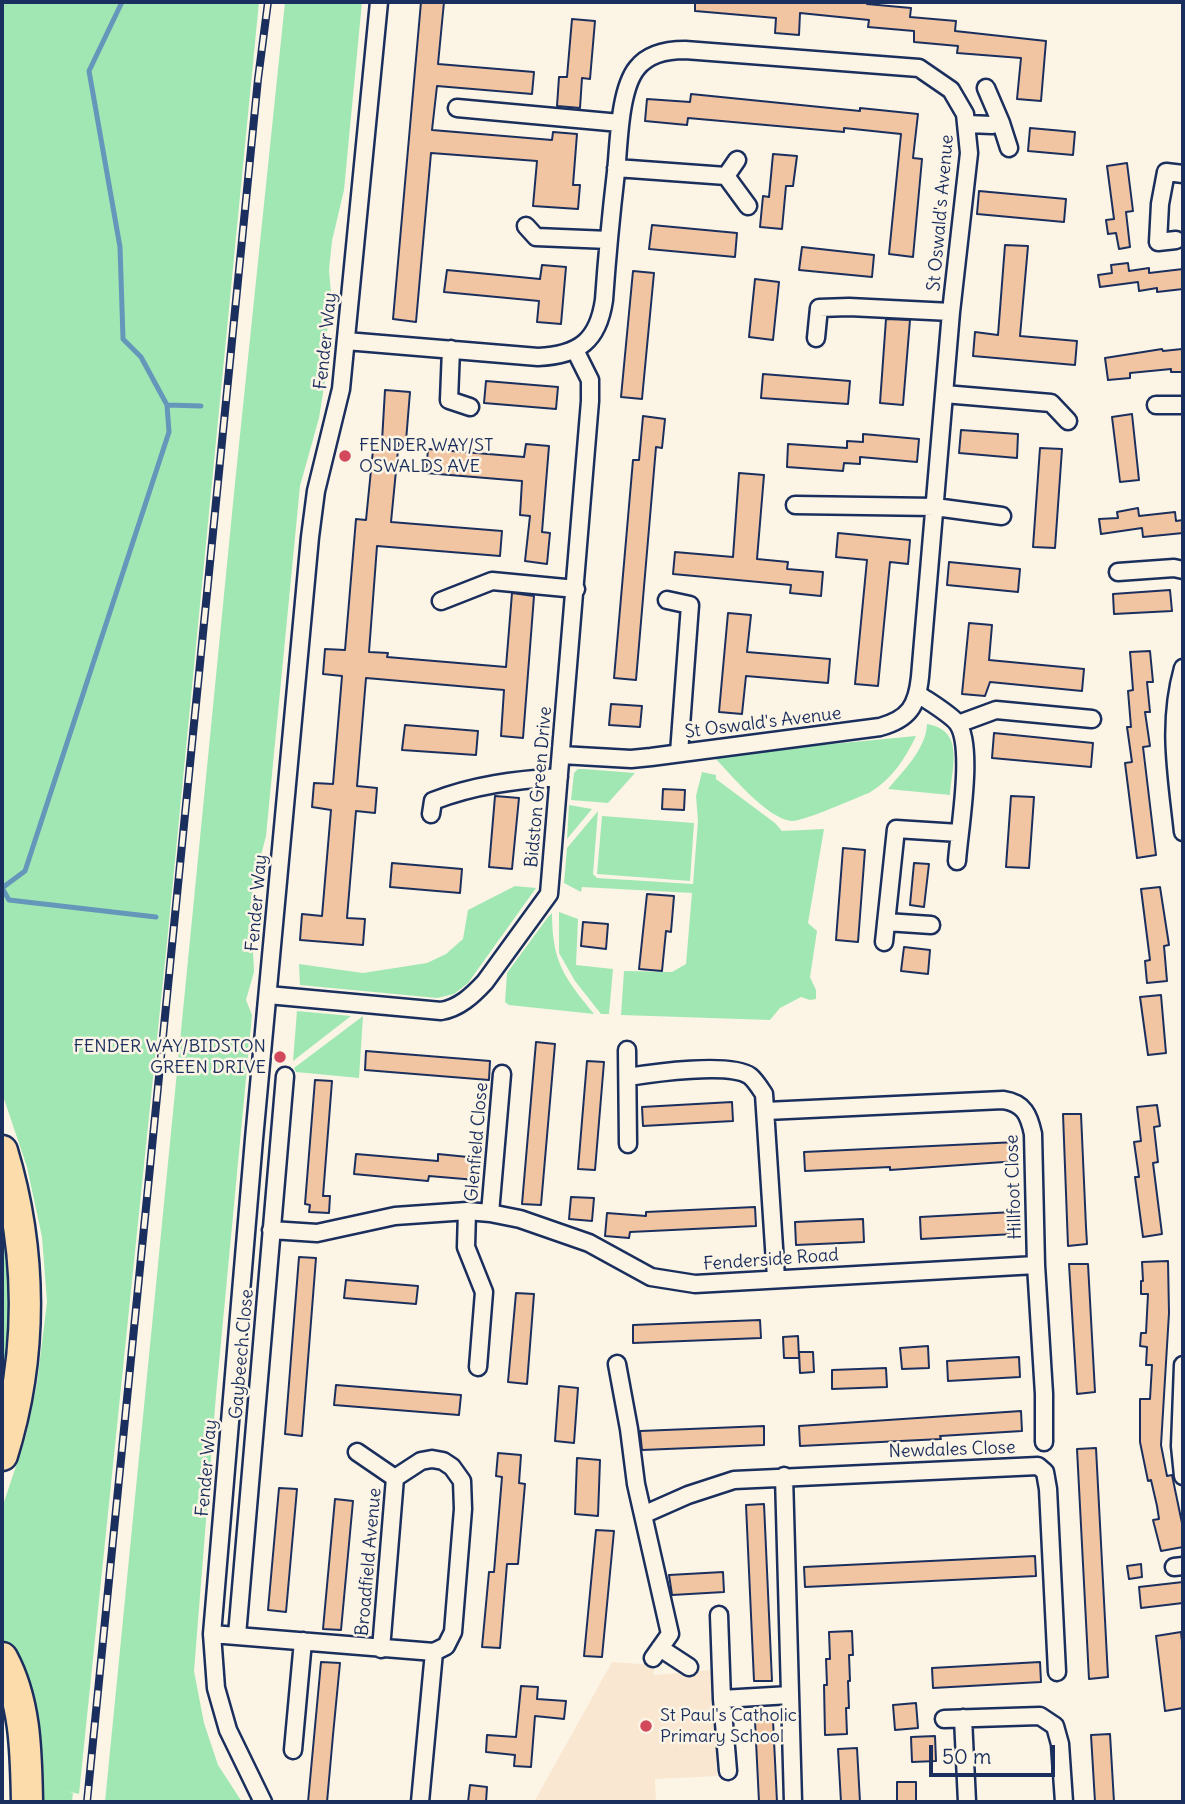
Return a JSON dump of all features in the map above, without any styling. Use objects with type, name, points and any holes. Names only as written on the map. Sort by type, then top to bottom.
[{"type":"highway","points":[[2,1151],[23,1242],[25,1329],[17,1394],[2,1455]]},
{"type":"highway","points":[[2,1658],[13,1680],[26,1746],[27,1802]]},
{"type":"street","name":"Fender Way","points":[[263,1802],[228,1730],[216,1688],[212,1634],[254,1139],[314,503],[341,389],[379,2]]},
{"type":"street","name":"St Oswald's Avenue","points":[[561,755],[631,759],[880,727],[898,722],[912,709],[918,694],[951,312],[969,153],[967,124],[960,104],[951,90],[919,68],[685,50],[671,50],[652,56],[637,68],[629,85],[620,122],[601,320],[593,335],[575,350]]},
{"type":"street","points":[[986,88],[1009,148]]},
{"type":"street","points":[[457,108],[620,122]]},
{"type":"street","points":[[967,124],[1001,123]]},
{"type":"street","points":[[726,176],[737,160]]},
{"type":"street","points":[[616,168],[726,176],[748,206]]},
{"type":"street","points":[[1175,240],[1158,242],[1160,204],[1166,172],[1183,174]]},
{"type":"street","points":[[526,226],[536,237],[608,240]]},
{"type":"street","points":[[816,338],[819,308],[951,312]]},
{"type":"street","points":[[346,341],[538,357],[560,356],[575,350]]},
{"type":"street","points":[[451,349],[449,400],[470,407]]},
{"type":"street","name":"Bidston Green Drive","points":[[268,995],[440,1011],[453,1009],[475,993],[549,894],[590,401],[590,380],[575,350]]},
{"type":"street","points":[[944,394],[1051,403],[1068,421]]},
{"type":"street","points":[[1156,405],[1183,405]]},
{"type":"street","points":[[795,505],[935,507],[1002,516]]},
{"type":"street","points":[[1118,572],[1174,568],[1183,570]]},
{"type":"street","points":[[441,601],[492,580],[576,589]]},
{"type":"street","points":[[667,600],[690,605],[679,753]]},
{"type":"street","points":[[1183,668],[1178,686],[1172,740],[1183,832]]},
{"type":"street","points":[[918,694],[958,724],[964,745],[965,767],[957,861]]},
{"type":"street","points":[[958,724],[996,710],[1092,719]]},
{"type":"street","points":[[431,814],[433,802],[461,790],[559,776]]},
{"type":"street","points":[[884,942],[896,829],[959,833]]},
{"type":"street","points":[[886,922],[931,925]]},
{"type":"street","points":[[627,1050],[628,1143]]},
{"type":"street","points":[[628,1077],[668,1071],[733,1069],[750,1076],[764,1094],[776,1278]]},
{"type":"street","name":"Glenfield Close","points":[[490,1213],[502,1074]]},
{"type":"street","name":"Gaybeech Close","points":[[237,1635],[285,1076]]},
{"type":"street","name":"Hillfoot Close","points":[[766,1111],[977,1100],[1013,1101],[1029,1115],[1033,1134],[1044,1441]]},
{"type":"street","points":[[254,1139],[278,1142]]},
{"type":"street","points":[[467,1211],[466,1247],[484,1292],[478,1367]]},
{"type":"street","name":"Fenderside Road","points":[[271,1230],[317,1233],[394,1216],[467,1211],[490,1213],[520,1219],[589,1242],[651,1277],[695,1284],[1036,1265]]},
{"type":"street","points":[[617,1364],[636,1484],[645,1514],[670,1634],[656,1653],[689,1667]]},
{"type":"street","points":[[1183,1365],[1183,1476]]},
{"type":"street","name":"Broadfield Avenue","points":[[357,1452],[395,1478]]},
{"type":"street","name":"Broadfield Avenue","points":[[212,1634],[434,1652],[446,1646],[453,1632],[463,1509],[462,1481],[452,1467],[443,1461],[432,1459],[421,1461],[395,1478]]},
{"type":"street","name":"Newdales Close","points":[[645,1514],[688,1495],[734,1480],[1038,1466],[1045,1472],[1048,1489],[1057,1672]]},
{"type":"street","points":[[784,1476],[793,1802]]},
{"type":"street","name":"Broadfield Avenue","points":[[381,1649],[395,1478]]},
{"type":"street","points":[[719,1615],[728,1771]]},
{"type":"street","points":[[293,1750],[303,1640]]},
{"type":"street","points":[[420,1802],[434,1652]]},
{"type":"street","points":[[722,1699],[790,1695]]},
{"type":"street","points":[[944,1719],[1040,1716],[1055,1726],[1060,1744],[1064,1802]]},
{"type":"street","points":[[963,1718],[967,1802]]},
{"type":"shaded area","name":"St Paul's Catholic Primary School","points":[[612,1662],[654,1665],[654,1675],[713,1670],[717,1776],[655,1779],[656,1802],[534,1802]]},
{"type":"green space","points":[[2,2],[259,2],[167,942],[79,1794],[67,1791],[73,1793],[72,1802],[39,1802],[41,1768],[30,1710],[2,1640],[2,1508],[26,1436],[37,1383],[47,1302],[42,1237],[27,1167],[2,1093]]},
{"type":"green space","points":[[285,2],[362,2],[344,190],[332,241],[329,270],[332,304],[324,348],[328,362],[319,418],[300,486],[266,836],[253,886],[251,906],[254,972],[246,1000],[252,1015],[216,1395],[194,1671],[204,1723],[218,1765],[242,1802],[105,1802],[235,483]]},
{"type":"green space","points":[[927,724],[939,728],[952,742],[954,762],[950,795],[888,789],[918,751]]},
{"type":"green space","points":[[916,736],[897,768],[869,793],[806,818],[791,821],[761,804],[715,758],[719,757],[717,755]]},
{"type":"green space","points":[[578,769],[635,773],[608,803],[571,800],[574,773]]},
{"type":"green space","points":[[702,772],[716,775],[716,779],[782,831],[824,829],[808,923],[817,931],[810,977],[816,990],[816,999],[801,997],[780,1008],[770,1020],[621,1015],[624,971],[672,972],[686,964],[692,893],[582,887],[581,892],[564,883],[567,848],[598,811],[593,874],[597,878],[693,884],[698,821],[696,796]]},
{"type":"green space","points":[[569,805],[592,809],[567,839]]},
{"type":"green space","points":[[602,816],[694,823],[690,881],[597,874]]},
{"type":"green space","points":[[515,886],[536,888],[468,983],[454,994],[437,998],[300,985],[299,964],[363,973],[427,963],[446,954],[463,939],[468,910]]},
{"type":"green space","points":[[559,912],[578,919],[576,965],[613,969],[609,1014],[601,1014],[575,981],[559,953]]},
{"type":"green space","points":[[552,913],[557,957],[575,990],[594,1014],[509,1005],[505,1002],[507,973]]},
{"type":"green space","points":[[297,1011],[351,1016],[293,1061]]},
{"type":"green space","points":[[363,1016],[359,1078],[296,1072],[294,1068]]},
{"type":"green space","points":[[2,1215],[15,1294],[2,1400]]},
{"type":"building","points":[[421,2],[444,2],[438,64],[534,72],[532,94],[437,86],[432,130],[552,140],[553,132],[577,134],[573,185],[580,185],[578,209],[533,206],[537,161],[431,153],[416,322],[393,319]]},
{"type":"building","points":[[695,2],[867,2],[911,8],[910,17],[956,21],[955,31],[1046,41],[1041,101],[1017,99],[1021,58],[957,53],[958,46],[914,42],[914,31],[868,27],[869,20],[800,13],[799,35],[775,33],[776,18],[695,11]]},
{"type":"building","points":[[572,19],[595,21],[590,79],[582,78],[580,108],[557,106],[559,77],[567,77]]},
{"type":"building","points":[[691,94],[860,111],[860,108],[918,114],[913,158],[922,159],[913,257],[889,254],[901,134],[844,128],[844,132],[688,118],[687,125],[645,121],[647,99],[690,102]]},
{"type":"building","points":[[1030,128],[1075,132],[1073,155],[1028,151]]},
{"type":"building","points":[[773,154],[797,156],[793,186],[786,186],[782,229],[760,227],[763,196],[769,197]]},
{"type":"building","points":[[1127,163],[1133,211],[1126,212],[1130,247],[1119,249],[1116,233],[1108,234],[1106,220],[1114,219],[1107,166]]},
{"type":"building","points":[[979,191],[1066,199],[1064,222],[977,214]]},
{"type":"building","points":[[652,225],[737,233],[735,257],[649,249]]},
{"type":"building","points":[[1005,245],[1028,246],[1020,336],[1077,341],[1075,365],[973,356],[975,332],[998,335]]},
{"type":"building","points":[[802,247],[874,255],[872,277],[799,270]]},
{"type":"building","points":[[1128,263],[1129,271],[1149,268],[1149,273],[1183,269],[1183,289],[1157,292],[1157,288],[1139,291],[1138,282],[1100,287],[1098,275],[1112,273],[1111,265]]},
{"type":"building","points":[[542,265],[566,267],[561,324],[537,322],[539,301],[444,292],[447,270],[540,279]]},
{"type":"building","points":[[633,271],[654,273],[642,399],[621,397]]},
{"type":"building","points":[[755,279],[779,282],[773,340],[749,337]]},
{"type":"building","points":[[886,319],[910,320],[903,405],[880,403]]},
{"type":"building","points":[[1162,349],[1182,349],[1183,372],[1171,372],[1171,369],[1130,373],[1130,378],[1108,380],[1105,358]]},
{"type":"building","points":[[763,374],[850,381],[848,404],[761,398]]},
{"type":"building","points":[[486,381],[558,387],[556,409],[484,403]]},
{"type":"building","points":[[385,390],[410,392],[406,441],[399,440],[391,522],[502,531],[500,556],[377,546],[369,652],[388,653],[387,657],[506,667],[512,593],[534,596],[523,738],[501,736],[504,690],[366,678],[357,786],[377,788],[375,813],[356,811],[347,918],[365,919],[363,945],[300,940],[302,914],[322,916],[331,810],[312,807],[314,783],[333,784],[342,676],[323,674],[325,649],[345,650],[356,519],[366,520],[374,440],[382,441]]},
{"type":"building","points":[[1132,414],[1139,480],[1120,482],[1112,417]]},
{"type":"building","points":[[643,416],[665,419],[662,448],[656,447],[636,680],[614,678],[633,460],[639,460]]},
{"type":"building","points":[[961,430],[1018,434],[1017,458],[959,453]]},
{"type":"building","points":[[863,434],[919,439],[917,462],[860,457],[860,464],[844,463],[843,471],[787,467],[788,444],[847,448],[847,441],[863,442]]},
{"type":"building","points":[[526,444],[549,446],[542,532],[550,533],[547,564],[525,561],[530,516],[520,515],[522,481],[426,473],[428,449],[524,457]]},
{"type":"building","points":[[1040,448],[1062,449],[1055,548],[1033,547]]},
{"type":"building","points":[[739,473],[764,475],[757,559],[788,562],[787,569],[823,572],[821,596],[790,593],[791,585],[673,574],[675,552],[733,557]]},
{"type":"building","points":[[1138,508],[1139,516],[1175,512],[1176,521],[1183,520],[1183,533],[1143,537],[1142,528],[1101,534],[1099,519],[1118,518],[1117,512]]},
{"type":"building","points":[[838,533],[910,540],[908,564],[890,562],[878,686],[855,684],[867,560],[836,557]]},
{"type":"building","points":[[949,562],[1020,569],[1018,592],[947,585]]},
{"type":"building","points":[[1170,590],[1172,611],[1114,614],[1113,594]]},
{"type":"building","points":[[728,613],[751,615],[747,652],[830,659],[828,683],[746,676],[742,714],[719,712]]},
{"type":"building","points":[[969,623],[992,625],[989,660],[1084,669],[1082,691],[990,682],[985,696],[962,694]]},
{"type":"building","points":[[1150,651],[1153,682],[1147,682],[1150,712],[1145,712],[1150,746],[1143,747],[1156,855],[1137,858],[1125,763],[1132,762],[1127,727],[1131,727],[1128,691],[1133,690],[1130,652]]},
{"type":"building","points":[[611,704],[642,706],[640,727],[609,725]]},
{"type":"building","points":[[405,725],[478,731],[476,755],[402,750]]},
{"type":"building","points":[[994,733],[1093,743],[1091,767],[992,758]]},
{"type":"building","points":[[663,789],[685,790],[684,810],[662,809]]},
{"type":"building","points":[[495,796],[519,798],[512,869],[489,867]]},
{"type":"building","points":[[1011,796],[1034,797],[1029,868],[1006,867]]},
{"type":"building","points":[[843,848],[865,850],[858,942],[836,940]]},
{"type":"building","points":[[392,863],[462,869],[460,893],[390,887]]},
{"type":"building","points":[[914,863],[929,864],[924,907],[910,905]]},
{"type":"building","points":[[1160,887],[1169,945],[1164,946],[1167,981],[1147,983],[1145,961],[1150,960],[1141,889]]},
{"type":"building","points":[[647,894],[674,896],[671,932],[666,931],[662,971],[639,969]]},
{"type":"building","points":[[583,922],[608,924],[606,949],[581,946]]},
{"type":"building","points":[[904,947],[930,950],[928,974],[901,971]]},
{"type":"building","points":[[1161,995],[1166,1053],[1148,1055],[1140,997]]},
{"type":"building","points":[[536,1042],[555,1044],[541,1205],[522,1204]]},
{"type":"building","points":[[366,1051],[490,1061],[489,1080],[365,1070]]},
{"type":"building","points":[[587,1061],[604,1062],[595,1170],[578,1169]]},
{"type":"building","points":[[315,1080],[332,1081],[323,1196],[330,1196],[329,1213],[309,1212],[310,1205],[305,1204]]},
{"type":"building","points":[[732,1102],[733,1121],[643,1126],[642,1107]]},
{"type":"building","points":[[1157,1105],[1160,1126],[1154,1127],[1158,1162],[1153,1163],[1162,1234],[1143,1237],[1135,1177],[1139,1177],[1134,1142],[1141,1141],[1137,1107]]},
{"type":"building","points":[[1063,1114],[1081,1114],[1087,1244],[1068,1246]]},
{"type":"building","points":[[1017,1142],[1018,1161],[890,1170],[890,1167],[805,1171],[804,1152]]},
{"type":"building","points":[[356,1154],[438,1161],[438,1154],[478,1158],[476,1180],[429,1176],[428,1181],[354,1174]]},
{"type":"building","points":[[571,1197],[594,1198],[592,1221],[569,1219]]},
{"type":"building","points":[[755,1207],[756,1226],[630,1232],[629,1238],[605,1236],[607,1213],[646,1216],[646,1212]]},
{"type":"building","points":[[1013,1212],[1014,1234],[921,1239],[920,1217]]},
{"type":"building","points":[[863,1219],[864,1242],[796,1245],[795,1222]]},
{"type":"building","points":[[299,1257],[316,1258],[302,1436],[285,1434]]},
{"type":"building","points":[[1168,1261],[1169,1313],[1161,1445],[1167,1476],[1172,1475],[1183,1528],[1183,1547],[1161,1551],[1153,1520],[1159,1519],[1157,1506],[1151,1480],[1148,1481],[1140,1442],[1140,1399],[1150,1399],[1152,1365],[1146,1365],[1147,1347],[1140,1346],[1141,1333],[1146,1333],[1148,1294],[1141,1294],[1141,1281],[1142,1262]]},
{"type":"building","points":[[1069,1264],[1088,1264],[1095,1392],[1077,1394]]},
{"type":"building","points":[[346,1280],[418,1286],[416,1304],[344,1298]]},
{"type":"building","points":[[516,1293],[534,1294],[527,1384],[508,1382]]},
{"type":"building","points":[[760,1320],[761,1338],[633,1343],[633,1325]]},
{"type":"building","points":[[798,1336],[799,1358],[784,1358],[783,1337]]},
{"type":"building","points":[[928,1346],[929,1368],[902,1369],[900,1348]]},
{"type":"building","points":[[799,1352],[813,1352],[814,1372],[800,1373]]},
{"type":"building","points":[[1019,1357],[1020,1377],[948,1381],[947,1361]]},
{"type":"building","points":[[886,1368],[887,1387],[832,1389],[832,1370]]},
{"type":"building","points":[[336,1385],[461,1395],[459,1415],[334,1405]]},
{"type":"building","points":[[559,1386],[578,1388],[574,1443],[555,1441]]},
{"type":"building","points":[[1021,1411],[1022,1431],[940,1436],[941,1439],[800,1446],[799,1426]]},
{"type":"building","points":[[764,1426],[764,1445],[642,1450],[640,1431]]},
{"type":"building","points":[[1096,1448],[1108,1677],[1089,1679],[1077,1449]]},
{"type":"building","points":[[498,1453],[521,1455],[519,1483],[525,1484],[518,1564],[507,1564],[500,1648],[482,1647],[489,1572],[494,1572],[502,1477],[496,1476]]},
{"type":"building","points":[[577,1458],[600,1460],[598,1516],[575,1514]]},
{"type":"building","points":[[279,1488],[297,1489],[286,1612],[268,1610]]},
{"type":"building","points":[[335,1499],[353,1501],[341,1630],[323,1629]]},
{"type":"building","points":[[764,1504],[772,1681],[754,1681],[746,1505]]},
{"type":"building","points":[[596,1530],[614,1531],[602,1657],[584,1656]]},
{"type":"building","points":[[1035,1556],[1036,1576],[805,1587],[804,1567]]},
{"type":"building","points":[[1141,1564],[1142,1577],[1129,1579],[1127,1566]]},
{"type":"building","points":[[723,1572],[724,1592],[672,1595],[669,1575]]},
{"type":"building","points":[[1183,1582],[1183,1603],[1141,1608],[1139,1587]]},
{"type":"building","points":[[852,1631],[849,1708],[846,1708],[847,1734],[825,1735],[824,1685],[827,1685],[826,1659],[830,1659],[829,1632]]},
{"type":"building","points":[[1181,1632],[1183,1708],[1165,1711],[1156,1636]]},
{"type":"building","points":[[321,1662],[340,1663],[327,1802],[308,1802]]},
{"type":"building","points":[[1040,1662],[1041,1682],[933,1688],[932,1668]]},
{"type":"building","points":[[521,1686],[538,1687],[537,1699],[566,1701],[564,1719],[535,1716],[531,1767],[514,1766],[515,1755],[486,1752],[487,1735],[516,1737]]},
{"type":"building","points":[[916,1703],[918,1728],[895,1730],[893,1705]]},
{"type":"building","points":[[773,1720],[777,1802],[759,1802],[755,1721]]},
{"type":"building","points":[[1110,1734],[1114,1802],[1095,1802],[1091,1735]]},
{"type":"building","points":[[935,1736],[936,1761],[912,1762],[911,1737]]},
{"type":"building","points":[[857,1748],[860,1802],[841,1802],[838,1749]]},
{"type":"building","points":[[897,1782],[916,1782],[916,1802],[897,1802]]},
{"type":"building","points":[[470,1785],[487,1787],[486,1802],[468,1802]]},
{"type":"waterway","points":[[122,2],[89,71],[120,247],[123,339],[141,357],[167,405],[169,432],[25,871],[2,888],[9,900],[156,917]]},
{"type":"waterway","points":[[167,405],[201,406]]},
{"type":"railway","points":[[87,1802],[258,79],[268,2]]},
{"type":"place","name":"FENDER WAY/ST OSWALDS AVE","points":[[345,456]]},
{"type":"place","name":"FENDER WAY/BIDSTON GREEN DRIVE","points":[[280,1057]]},
{"type":"place","name":"St Paul's Catholic Primary School","points":[[646,1726]]}]
